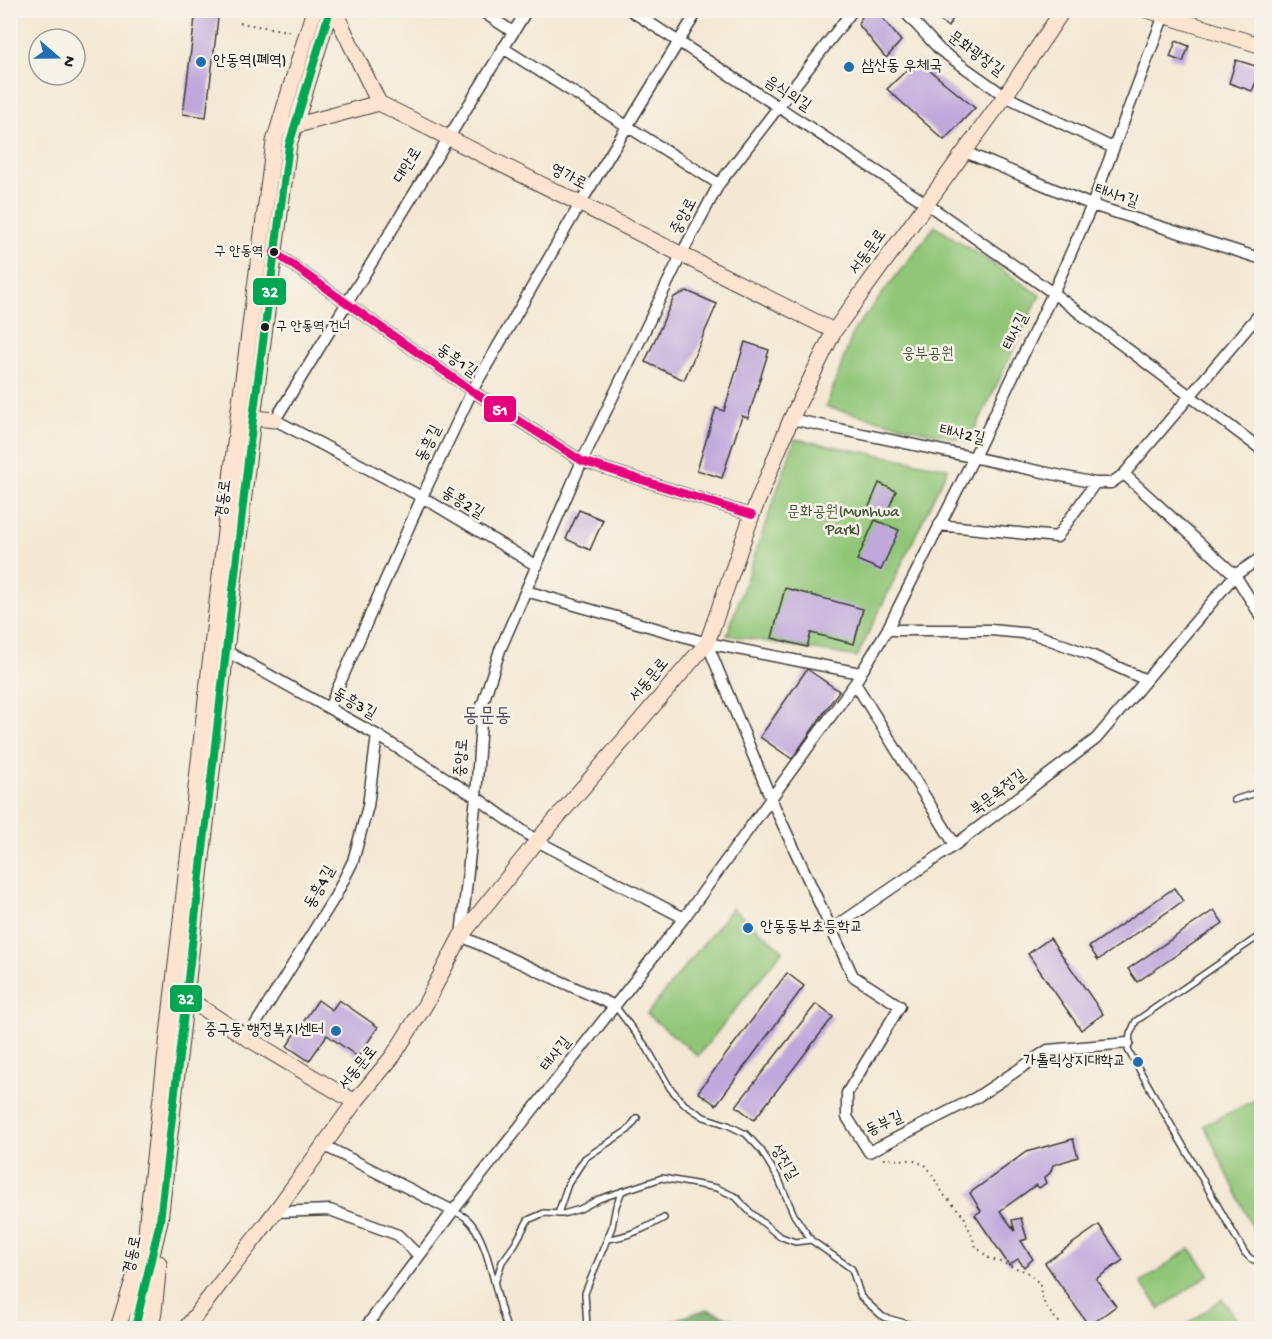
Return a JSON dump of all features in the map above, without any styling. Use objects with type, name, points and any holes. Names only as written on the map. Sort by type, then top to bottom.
[{"type":"street","name":"경동로","points":[[245,418],[274,252],[289,145],[286,126],[314,10]]},
{"type":"street","name":"경동로","points":[[135,1329],[144,1294],[180,997],[274,142],[286,126],[332,10]]},
{"type":"street","points":[[286,126],[379,103],[332,10]]},
{"type":"street","points":[[480,10],[513,32]]},
{"type":"street","name":"대안로","points":[[275,420],[527,10]]},
{"type":"street","name":"음식의길","points":[[630,10],[927,204],[1053,292],[1190,396]]},
{"type":"street","name":"동흥길","points":[[329,708],[422,497],[472,391],[580,204],[698,10]]},
{"type":"street","name":"중앙로","points":[[461,936],[476,797],[482,706],[500,650],[582,461],[681,255],[719,184],[853,10]]},
{"type":"street","name":"문화광장길","points":[[903,10],[940,50],[1005,96]]},
{"type":"street","name":"서동문로","points":[[186,1329],[355,1102],[393,1056],[425,1005],[461,936],[537,841],[707,643],[752,515],[791,419],[834,331],[1005,96],[1063,10]]},
{"type":"street","points":[[1148,10],[1262,46]]},
{"type":"street","name":"태사길","points":[[365,1329],[453,1211],[684,918],[857,678],[887,630],[974,457],[1092,205],[1163,13]]},
{"type":"street","points":[[503,48],[719,184]]},
{"type":"street","points":[[1005,96],[1113,148]]},
{"type":"street","name":"영가로","points":[[379,103],[834,331]]},
{"type":"street","name":"태사1길","points":[[965,152],[1092,205],[1262,259]]},
{"type":"street","points":[[274,252],[346,303]]},
{"type":"street","name":"동흥1길","points":[[346,303],[472,391],[582,461]]},
{"type":"street","points":[[1262,311],[1124,474],[1235,575],[1262,618]]},
{"type":"street","points":[[1190,396],[1262,450]]},
{"type":"street","points":[[245,418],[275,420]]},
{"type":"street","name":"태사2길","points":[[791,419],[1095,483],[1111,483],[1124,474]]},
{"type":"street","name":"동흥2길","points":[[275,420],[422,497],[537,566]]},
{"type":"street","points":[[582,461],[752,515]]},
{"type":"street","points":[[939,525],[1057,537],[1095,483]]},
{"type":"street","name":"북문옥정길","points":[[832,929],[955,845],[1096,739],[1235,575],[1262,558]]},
{"type":"street","points":[[526,591],[707,643],[857,678],[955,845]]},
{"type":"street","points":[[887,630],[991,630],[1034,634],[1091,655],[1146,680]]},
{"type":"street","points":[[707,643],[771,799],[832,929]]},
{"type":"street","name":"동흥3길","points":[[219,650],[377,735],[476,797],[537,841]]},
{"type":"street","name":"동흥4길","points":[[247,1038],[336,895],[353,861],[368,806],[377,735]]},
{"type":"street","points":[[537,841],[684,918]]},
{"type":"street","name":"동부길","points":[[832,929],[853,976],[900,1006],[847,1093],[848,1117],[869,1152],[977,1096],[1048,1050],[1128,1043]]},
{"type":"street","points":[[461,936],[615,1006]]},
{"type":"street","points":[[180,997],[355,1102]]},
{"type":"street","points":[[323,1145],[453,1211]]},
{"type":"street","points":[[275,1212],[330,1210],[398,1235],[419,1256]]},
{"type":"street","points":[[118,1329],[153,1221]]},
{"type":"street","points":[[150,1329],[158,1275],[153,1221]]},
{"type":"lane","points":[[1234,800],[1262,791]]},
{"type":"lane","points":[[1262,934],[1136,1021],[1128,1043],[1132,1060],[1245,1253],[1251,1259],[1262,1262]]},
{"type":"lane","name":"성진길","points":[[615,1006],[647,1048],[670,1088],[684,1104],[704,1117],[746,1134],[761,1150],[779,1180],[795,1215],[811,1240],[852,1269],[861,1297],[883,1317],[923,1329]]},
{"type":"lane","points":[[558,1214],[568,1184],[585,1158],[628,1130],[637,1119]]},
{"type":"lane","points":[[495,1283],[502,1262],[515,1245],[528,1220],[544,1213],[558,1214],[580,1209],[621,1191],[662,1178],[717,1188],[736,1197],[779,1236],[795,1242],[811,1240]]},
{"type":"lane","points":[[587,1329],[585,1293],[607,1239],[621,1191]]},
{"type":"lane","points":[[453,1211],[467,1218],[480,1239],[507,1329]]},
{"type":"lane","points":[[607,1239],[619,1238],[664,1218]]},
{"type":"path","points":[[240,23],[293,32]]},
{"type":"path","points":[[869,1152],[884,1159],[912,1160],[927,1166],[944,1195],[964,1216],[976,1247],[988,1258],[1027,1272],[1040,1284],[1040,1296],[1048,1312],[1062,1325],[1100,1325],[1109,1329]]},
{"type":"green space","name":"웅부공원","points":[[935,226],[1040,295],[969,442],[826,407],[854,330]]},
{"type":"green space","name":"문화공원(Munhwa Park)","points":[[795,439],[948,468],[857,657],[727,635]]},
{"type":"green space","points":[[732,908],[783,950],[698,1056],[647,1014]]},
{"type":"green space","points":[[1261,1097],[1261,1223],[1253,1228],[1204,1125]]},
{"type":"green space","points":[[1190,1248],[1209,1274],[1160,1309],[1141,1283]]},
{"type":"green space","points":[[1222,1299],[1242,1327],[1182,1328]]},
{"type":"green space","points":[[707,1309],[754,1328],[654,1328],[654,1327]]},
{"type":"building","name":"안동역(폐역)","points":[[196,10],[219,10],[206,117],[183,114]]},
{"type":"building","points":[[926,10],[958,10],[948,27]]},
{"type":"building","points":[[865,11],[877,11],[901,41],[886,58],[858,24]]},
{"type":"building","points":[[1176,41],[1189,46],[1183,62],[1170,57]]},
{"type":"building","points":[[917,60],[975,108],[944,140],[887,89]]},
{"type":"building","points":[[1236,60],[1262,68],[1252,91],[1229,83]]},
{"type":"building","points":[[687,291],[717,304],[684,380],[645,362],[674,297]]},
{"type":"building","points":[[745,342],[769,350],[748,418],[742,416],[722,478],[697,470],[716,408],[724,411]]},
{"type":"building","points":[[879,483],[896,491],[886,515],[869,507]]},
{"type":"building","points":[[579,510],[603,520],[590,550],[566,539]]},
{"type":"building","points":[[875,520],[899,530],[881,570],[857,560]]},
{"type":"building","points":[[785,588],[863,609],[854,644],[811,633],[807,647],[772,638]]},
{"type":"building","points":[[807,669],[839,691],[792,759],[760,737]]},
{"type":"building","points":[[1174,888],[1183,901],[1098,960],[1089,947]]},
{"type":"building","points":[[1214,910],[1223,923],[1137,982],[1128,969]]},
{"type":"building","points":[[1050,938],[1103,1014],[1081,1030],[1028,954]]},
{"type":"building","points":[[787,973],[804,986],[716,1105],[698,1092]]},
{"type":"building","name":"중구동 행정복지센터","points":[[318,1000],[332,1010],[339,1000],[378,1027],[358,1057],[327,1035],[309,1061],[287,1046]]},
{"type":"building","points":[[816,1004],[833,1017],[754,1120],[736,1106]]},
{"type":"building","points":[[1073,1139],[1078,1157],[1053,1165],[1050,1173],[1044,1178],[1046,1183],[1039,1188],[1036,1185],[1000,1211],[1015,1231],[1012,1220],[1021,1218],[1027,1239],[1021,1241],[1033,1259],[1024,1267],[1018,1259],[1009,1265],[975,1215],[981,1211],[970,1193],[1026,1152]]},
{"type":"building","points":[[1099,1225],[1123,1260],[1096,1279],[1116,1306],[1089,1326],[1045,1263]]},
{"type":"transit line","name":"32","points":[[135,1328],[160,1221],[253,418],[289,145],[330,10]]},
{"type":"transit line","name":"51","points":[[274,252],[472,391],[582,461],[752,515]]},
{"type":"place","name":"안동역(폐역)","points":[[201,62]]},
{"type":"place","name":"삼산동 우체국","points":[[849,67]]},
{"type":"place","name":"구 안동역","points":[[274,252]]},
{"type":"place","name":"구 안동역 건너","points":[[265,327]]},
{"type":"place","name":"안동동부초등학교","points":[[748,928]]},
{"type":"place","name":"중구동 행정복지센터","points":[[336,1031]]},
{"type":"place","name":"가톨릭상지대학교","points":[[1138,1062]]},
{"type":"district","name":"동문동","points":[[487,717]]}]
